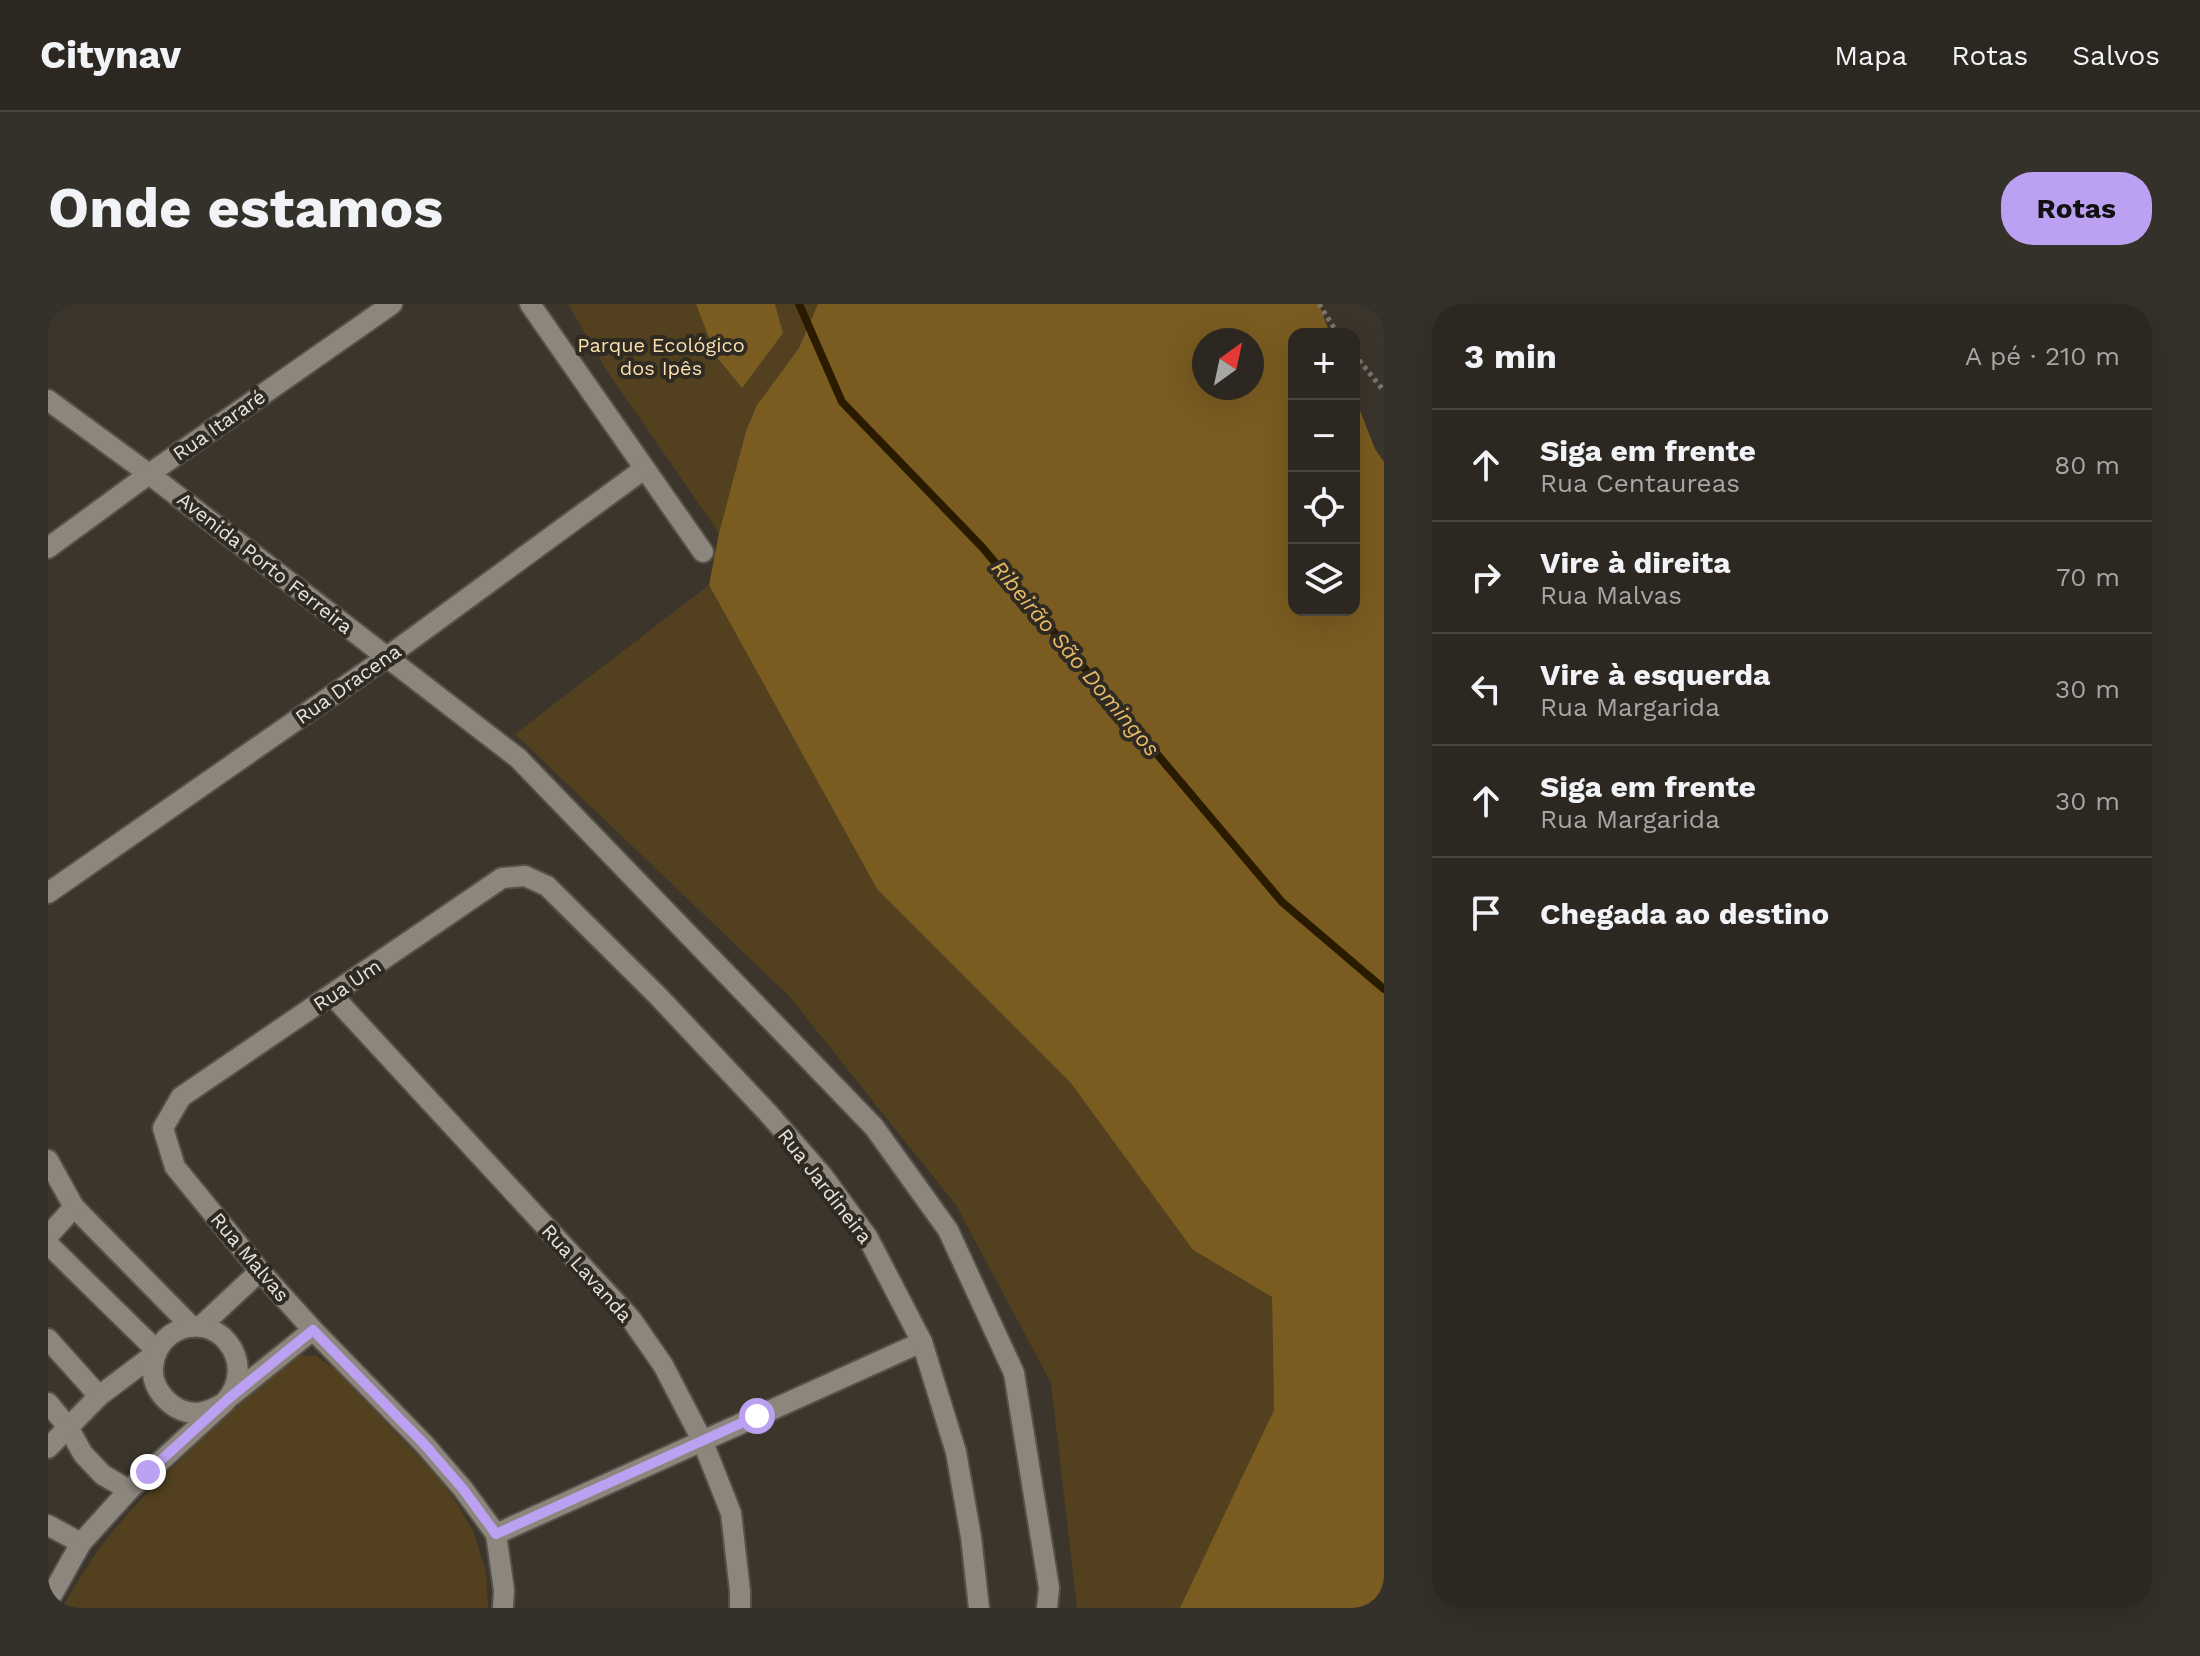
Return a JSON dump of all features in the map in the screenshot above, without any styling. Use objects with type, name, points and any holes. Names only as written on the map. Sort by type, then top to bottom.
[{"type":"street","name":"Rua Itararé","points":[[48,548],[392,304]]},
{"type":"street","points":[[530,304],[703,552]]},
{"type":"street","name":"Avenida Porto Ferreira","points":[[48,400],[518,758],[874,1127],[948,1230],[1014,1373],[1049,1588],[1047,1608]]},
{"type":"street","name":"Rua Dracena","points":[[48,893],[387,657],[644,469]]},
{"type":"street","name":"Rua Um","points":[[163,1128],[181,1097],[502,878],[525,876],[547,886]]},
{"type":"street","name":"Rua Jardineira","points":[[547,886],[658,996],[768,1113],[822,1175],[868,1238],[922,1342],[956,1452],[971,1537],[979,1608]]},
{"type":"street","name":"Rua Lavanda","points":[[332,995],[631,1319],[663,1365],[702,1440],[731,1513],[740,1608]]},
{"type":"street","name":"Rua Malvas","points":[[163,1128],[175,1167],[260,1271],[425,1445],[496,1534],[504,1590],[503,1608]]},
{"type":"street","points":[[48,1160],[74,1207],[196,1327]]},
{"type":"street","points":[[48,1236],[74,1207]]},
{"type":"street","points":[[48,1244],[156,1352]]},
{"type":"street","points":[[196,1327],[260,1271]]},
{"type":"street","points":[[48,1448],[99,1396],[156,1352],[178,1330],[196,1327],[215,1331],[228,1341],[236,1354],[239,1370],[236,1385],[226,1401],[210,1411],[194,1413],[177,1408],[164,1399],[155,1385],[153,1369],[156,1352]]},
{"type":"street","points":[[48,1602],[81,1543],[129,1490],[226,1401],[313,1330]]},
{"type":"street","points":[[48,1339],[99,1396]]},
{"type":"street","points":[[496,1534],[922,1342]]},
{"type":"street","points":[[48,1403],[68,1427],[83,1454],[103,1475],[129,1490]]},
{"type":"street","points":[[48,1525],[81,1543]]},
{"type":"path","points":[[1319,304],[1334,328]]},
{"type":"path","points":[[1360,361],[1384,391]]},
{"type":"green space","name":"Parque Ecológico dos Ipês","points":[[568,304],[696,304],[716,355],[783,334],[775,304],[818,304],[799,348],[757,405],[746,431],[719,533],[605,368]]},
{"type":"green space","points":[[709,585],[877,889],[1070,1082],[1193,1250],[1272,1297],[1274,1410],[1181,1608],[1077,1608],[1051,1383],[956,1205],[789,996],[515,734]]},
{"type":"green space","points":[[300,1355],[316,1356],[334,1368],[441,1480],[473,1531],[486,1572],[488,1608],[62,1608],[102,1545],[136,1505],[281,1365]]},
{"type":"shaded area","points":[[696,304],[775,304],[783,333],[742,388],[716,356]]},
{"type":"shaded area","points":[[818,304],[1319,304],[1328,328],[1288,328],[1288,616],[1360,616],[1360,410],[1375,449],[1384,462],[1384,1608],[1180,1608],[1274,1410],[1272,1297],[1193,1250],[1070,1082],[877,889],[709,585],[719,533],[746,431],[757,405],[799,348]]},
{"type":"waterway","name":"Ribeirão São Domingos","points":[[799,304],[842,402],[982,547],[1282,902],[1384,989]]},
{"type":"route","points":[[148,1472],[228,1399],[313,1330],[425,1445],[496,1534],[757,1416]]}]
